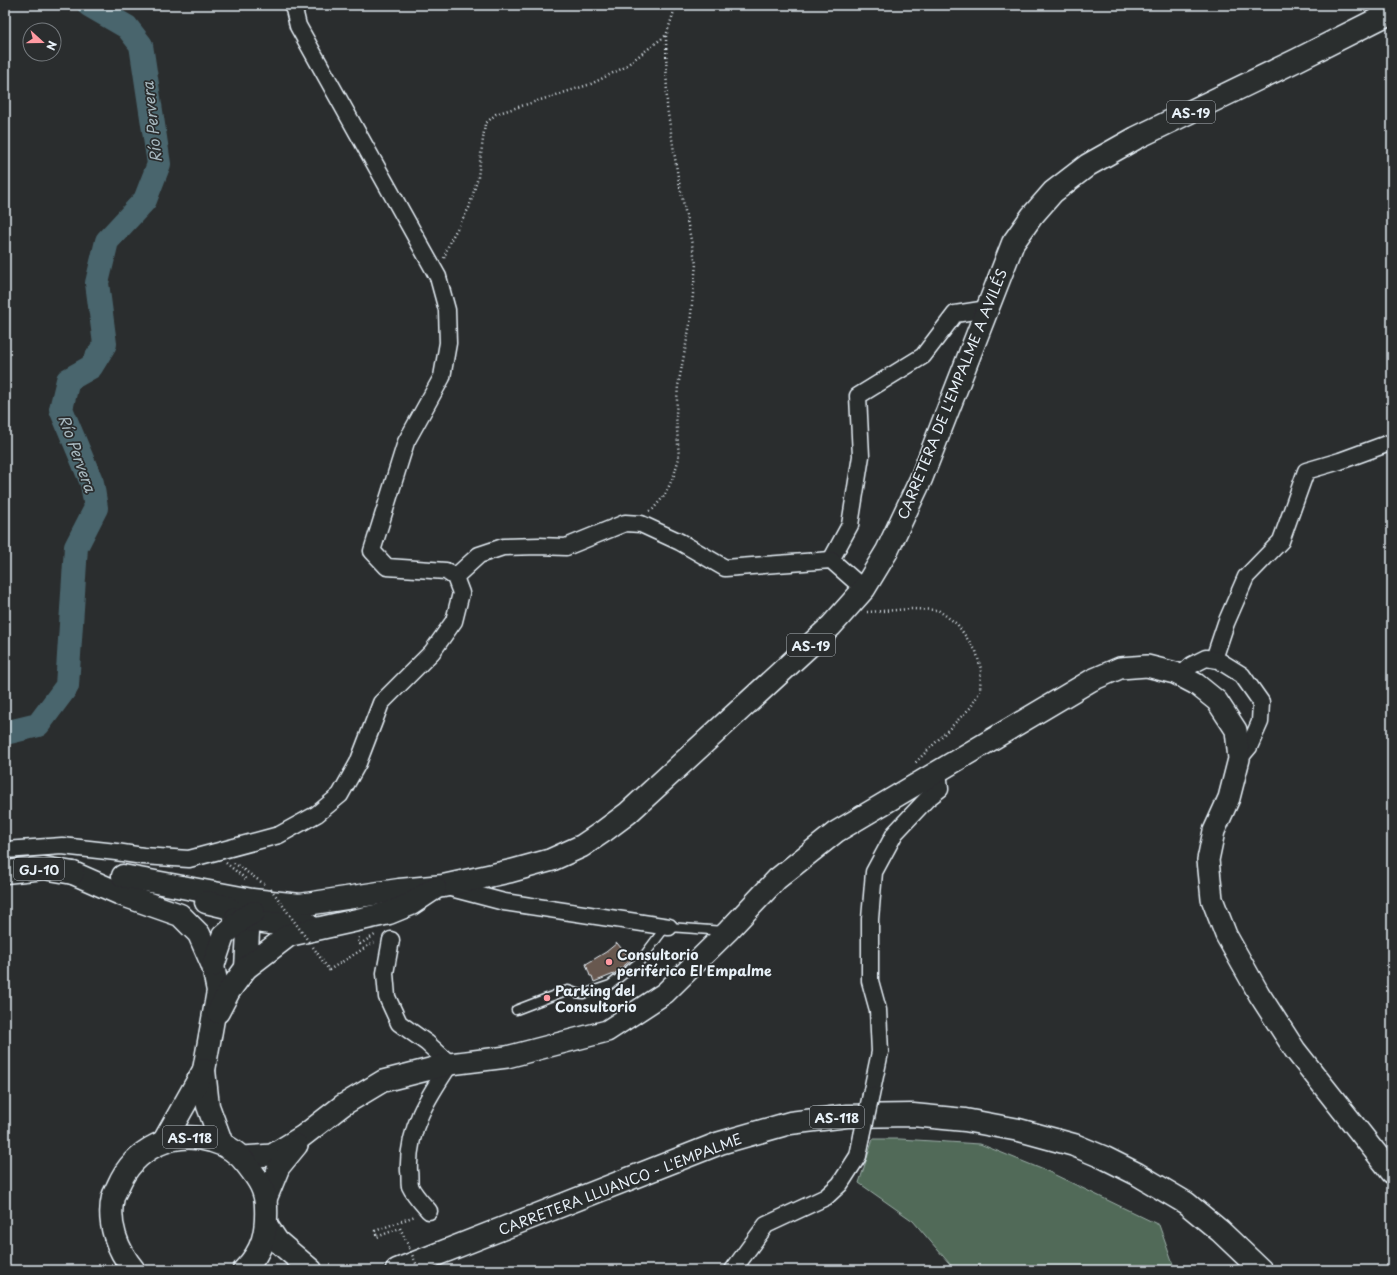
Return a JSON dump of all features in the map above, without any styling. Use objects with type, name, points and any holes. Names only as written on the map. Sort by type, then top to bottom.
[{"type":"main road","name":"CARRETERA DE L'EMPALME A AVILÉS","points":[[123,886],[300,905],[399,890],[441,886],[510,871],[551,860],[582,846],[604,831],[628,813],[826,632],[864,589],[887,551],[921,479],[1013,243],[1032,216],[1053,192],[1088,165],[1136,138],[1298,60],[1392,12]]},
{"type":"main road","name":"GJ-10","points":[[5,872],[44,868],[73,873],[123,886]]},
{"type":"main road","points":[[123,886],[242,919],[278,924],[341,923]]},
{"type":"main road","points":[[123,886],[180,915],[200,934],[213,966],[218,991],[213,1020]]},
{"type":"main road","points":[[213,1020],[229,991],[246,968],[289,935],[390,913],[412,904],[441,886]]},
{"type":"main road","points":[[213,966],[223,936],[242,919],[253,912],[322,913],[381,903],[399,890]]},
{"type":"main road","points":[[242,919],[248,932],[246,968]]},
{"type":"main road","name":"AS-118","points":[[213,1020],[204,1070],[208,1106],[222,1144]]},
{"type":"main road","name":"AS-118","points":[[164,1141],[204,1070]]},
{"type":"main road","name":"CARRETERA LLUANCO - L'EMPALME","points":[[397,1270],[720,1144],[790,1123],[847,1116],[913,1115],[965,1120],[1018,1130],[1074,1145],[1105,1158],[1137,1174],[1186,1203],[1220,1231],[1261,1270]]},
{"type":"main road","name":"AS-118","points":[[134,1270],[119,1248],[112,1223],[114,1197],[124,1173],[141,1154],[164,1141],[183,1137],[203,1138],[222,1144],[242,1157],[260,1183],[266,1199],[266,1226],[261,1246],[250,1264],[244,1270]]},
{"type":"main road","points":[[266,1226],[277,1241],[311,1270]]},
{"type":"street","points":[[5,850],[62,846],[143,856],[189,859],[279,835],[317,814],[340,794],[358,763],[380,703],[432,652],[454,620],[461,593],[455,577],[446,571],[387,567],[372,551],[406,442],[442,377],[448,343],[447,310],[438,277],[298,26],[293,5]]},
{"type":"street","points":[[831,560],[850,525],[861,456],[858,396],[923,356],[955,314],[987,309]]},
{"type":"street","points":[[1214,659],[1226,623],[1246,577],[1281,541],[1306,471],[1340,461],[1392,442]]},
{"type":"street","points":[[455,577],[479,555],[503,547],[566,547],[625,523],[641,524],[680,542],[725,568],[831,560],[864,589]]},
{"type":"street","points":[[1180,676],[1192,665],[1206,658],[1218,660],[1242,676],[1261,702],[1260,722],[1249,747],[1239,759]]},
{"type":"street","points":[[242,1157],[272,1155],[303,1136],[342,1105],[383,1081],[450,1064],[507,1057],[607,1031],[664,993],[728,931],[777,879],[836,832],[1092,680],[1120,668],[1147,666],[1175,673],[1196,684],[1217,701],[1236,730],[1239,759],[1229,798],[1214,830],[1208,860],[1212,899],[1226,935],[1260,994],[1295,1050],[1392,1173]]},
{"type":"street","points":[[732,1270],[766,1226],[826,1197],[840,1184],[858,1156],[880,1052],[878,1010],[870,981],[870,919],[874,872],[895,832],[927,799],[940,789],[938,771]]},
{"type":"street","points":[[441,886],[504,902],[669,927]]},
{"type":"street","points":[[390,940],[385,973],[387,997],[399,1023],[427,1043],[450,1064]]},
{"type":"street","points":[[429,1210],[421,1202],[410,1185],[408,1156],[416,1121],[450,1064]]},
{"type":"street","points":[[266,1199],[279,1167],[303,1136]]},
{"type":"lane","points":[[516,1010],[568,990],[576,994],[583,994],[610,985],[640,961],[664,929],[669,927],[728,931]]},
{"type":"path","points":[[625,523],[653,509],[665,495],[674,475],[679,458],[676,414],[678,386],[690,324],[696,264],[678,177],[667,107],[666,36],[676,5]]},
{"type":"path","points":[[438,277],[450,241],[468,208],[478,177],[485,124],[496,114],[591,84],[623,68],[666,36]]},
{"type":"path","points":[[847,608],[870,613],[912,609],[938,610],[957,624],[976,651],[981,669],[980,691],[974,702],[971,707],[911,768]]},
{"type":"path","points":[[233,862],[271,889],[309,942]]},
{"type":"path","points":[[419,1270],[400,1228],[377,1238],[375,1231],[429,1210]]},
{"type":"green space","points":[[873,1139],[900,1139],[980,1144],[1049,1172],[1159,1225],[1175,1270],[955,1270],[913,1221],[859,1183]]},
{"type":"building","name":"Consultorio periférico El Empalme","points":[[617,943],[631,960],[614,974],[594,982],[592,976],[590,976],[586,964],[606,952]]},
{"type":"waterway","name":"Río Pervera","points":[[5,733],[38,725],[67,686],[76,547],[96,508],[92,483],[61,409],[68,380],[91,367],[105,344],[97,283],[107,241],[145,200],[159,164],[141,45],[127,27],[89,5]]},
{"type":"place","name":"Consultorio periférico El Empalme","points":[[609,962]]},
{"type":"place","name":"Parking del Consultorio","points":[[547,998]]}]
